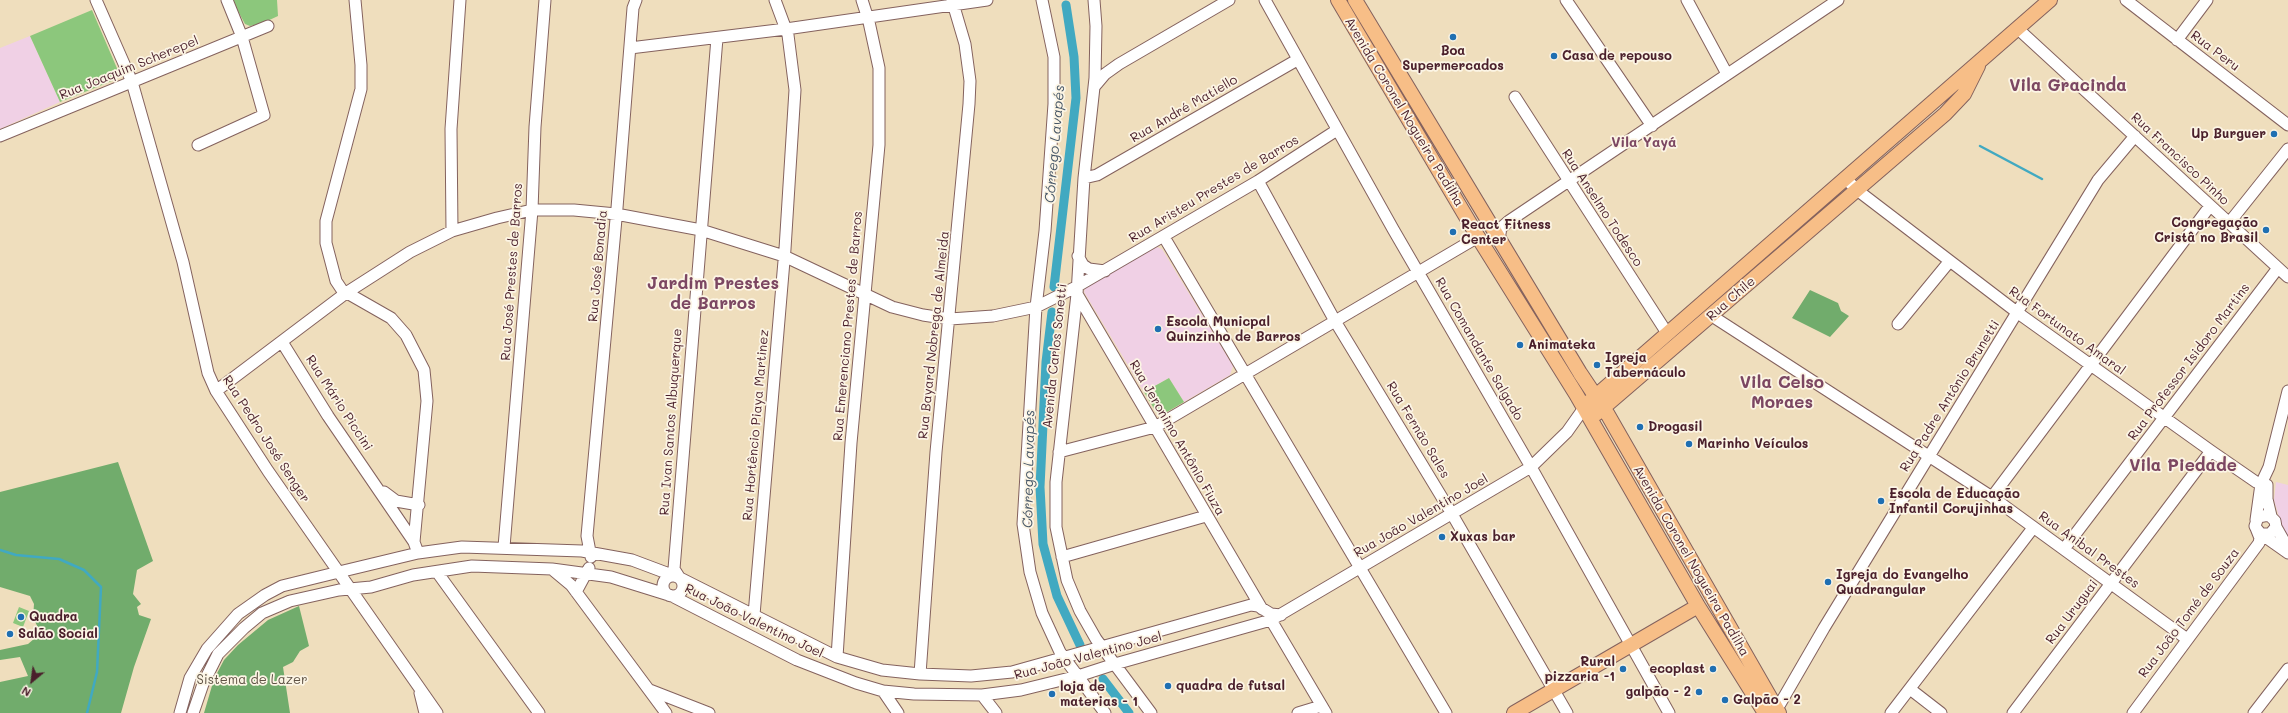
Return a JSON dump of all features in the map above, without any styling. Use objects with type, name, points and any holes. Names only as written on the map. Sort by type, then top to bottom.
[{"type":"main road","name":"Avenida Coronel Nogueira Padilha","points":[[1338,0],[1478,238],[1587,413],[1698,606],[1772,712]]},
{"type":"main road","name":"Avenida Coronel Nogueira Padilha","points":[[1355,0],[1498,239],[1580,373],[1604,409],[1772,712]]},
{"type":"main road","name":"Rua Chile","points":[[1596,396],[2050,0]]},
{"type":"main road","name":"Rua Chile","points":[[1604,409],[1945,114],[1964,94],[1976,70],[1993,50]]},
{"type":"main road","points":[[1952,84],[1960,83],[1964,86],[1964,94]]},
{"type":"main road","points":[[1580,373],[1594,380],[1605,382],[1624,372]]},
{"type":"main road","points":[[1587,413],[1596,396]]},
{"type":"main road","points":[[1587,413],[1604,409]]},
{"type":"main road","points":[[1514,713],[1698,606]]},
{"type":"street","name":"Rua Pedro José Senger","points":[[96,0],[132,82],[183,262],[208,374],[216,391],[268,471],[437,713]]},
{"type":"street","points":[[198,145],[264,115],[242,37],[226,0]]},
{"type":"street","points":[[355,0],[361,65],[361,89],[326,221],[326,243],[336,281],[346,294],[365,302],[391,318],[406,334],[424,370],[427,401],[416,547]]},
{"type":"street","points":[[452,232],[451,129],[460,0]]},
{"type":"street","name":"Rua José Prestes de Barros","points":[[504,547],[532,210],[535,127],[545,0]]},
{"type":"street","name":"Rua José Bonadia","points":[[581,561],[587,536],[633,8],[636,0]]},
{"type":"street","name":"Rua Hortêncio Piaya Martinez","points":[[754,615],[784,256],[796,90],[793,59],[786,29],[774,0]]},
{"type":"street","name":"Rua Emerenciano Prestes de Barros","points":[[837,657],[851,443],[879,145],[879,68],[868,16],[862,0]]},
{"type":"street","points":[[630,48],[786,29],[953,3],[987,0]]},
{"type":"street","name":"Avenida Carlos Sonetti","points":[[1042,0],[1054,57],[1054,104],[1036,307],[1023,524],[1030,572],[1042,613],[1065,658],[1105,713]]},
{"type":"street","name":"Avenida Carlos Sonetti","points":[[1094,0],[1097,57],[1084,178],[1076,291],[1059,452],[1056,526],[1067,580],[1080,612],[1102,647],[1151,713]]},
{"type":"street","points":[[1094,87],[1105,74],[1119,64],[1229,0]]},
{"type":"street","name":"Rua Comandante Salgado","points":[[1265,0],[1297,60],[1418,273],[1532,467],[1669,713]]},
{"type":"street","points":[[1566,0],[1652,126]]},
{"type":"street","points":[[1687,0],[1727,74]]},
{"type":"street","points":[[1498,239],[1501,228],[1509,221],[1838,0]]},
{"type":"street","name":"Rua Peru","points":[[2126,0],[2288,125]]},
{"type":"street","points":[[2177,40],[2207,0]]},
{"type":"street","name":"Rua Bayard Nobrega de Almeida","points":[[920,674],[936,452],[950,319],[970,81],[965,44],[953,3]]},
{"type":"street","name":"Rua Joaquim Scherepel","points":[[0,136],[268,26]]},
{"type":"street","name":"Rua Francisco Pinho","points":[[2017,28],[2288,277]]},
{"type":"street","name":"Rua Ivan Santos Albuquerque","points":[[674,577],[717,38]]},
{"type":"street","points":[[1097,57],[1105,64],[1112,66],[1119,64]]},
{"type":"street","name":"Rua André Matiello","points":[[1084,178],[1097,175],[1297,60]]},
{"type":"street","name":"Rua Anselmo Todesco","points":[[1515,97],[1667,333]]},
{"type":"street","name":"Rua Aristeu Prestes de Barros","points":[[216,391],[346,294],[410,252],[452,232],[497,218],[532,210],[574,210],[616,214],[701,230],[784,256],[892,307],[923,315],[950,319],[993,316],[1036,307],[1076,291],[1105,271],[1258,181],[1337,130]]},
{"type":"street","name":"Rua Padre Antônio Brunetti","points":[[1772,712],[1780,704],[2098,180],[2135,136]]},
{"type":"street","points":[[2229,223],[2288,148]]},
{"type":"street","points":[[1846,178],[1857,190]]},
{"type":"street","name":"Rua Fernão Sales","points":[[1258,181],[1335,321],[1452,514],[1567,713]]},
{"type":"street","name":"Rua Fortunato Amaral","points":[[1857,190],[1949,262],[2018,313],[2211,451],[2264,485]]},
{"type":"street","points":[[1992,497],[2210,206]]},
{"type":"street","points":[[1487,219],[1497,224],[1509,221]]},
{"type":"street","points":[[1164,237],[1446,713]]},
{"type":"street","points":[[1059,452],[1155,427],[1478,238]]},
{"type":"street","points":[[1078,256],[1083,265],[1089,269],[1105,271]]},
{"type":"street","points":[[1898,324],[1949,262]]},
{"type":"street","name":"Rua Professor Isidoro Martins","points":[[2064,549],[2278,268]]},
{"type":"street","name":"Rua Jeronimo Antônio Fiuza","points":[[1076,291],[1206,516],[1252,601],[1251,616],[1270,620],[1323,709]]},
{"type":"street","name":"Rua Anibal Prestes","points":[[1712,316],[1930,455],[1992,497],[2187,639]]},
{"type":"street","name":"Rua Mário Piccini","points":[[282,342],[328,416],[373,480],[416,547]]},
{"type":"street","points":[[2288,391],[2255,526],[2259,533],[2288,553]]},
{"type":"street","name":"Rua João Valentino Joel","points":[[193,713],[202,684],[218,654],[244,628],[262,613],[290,601],[351,589],[371,588],[413,575],[472,566],[552,569],[581,561],[611,578],[670,596],[797,660],[856,683],[883,691],[914,694],[982,696],[1015,691],[1078,676],[1270,620],[1532,467],[1587,413]]},
{"type":"street","name":"Rua Uruguai","points":[[2012,713],[2211,451]]},
{"type":"street","name":"Rua Mário Piccini","points":[[373,480],[396,501],[419,505]]},
{"type":"street","points":[[2264,485],[2271,516]]},
{"type":"street","points":[[2256,520],[2263,514],[2271,516],[2276,521],[2276,527],[2288,548]]},
{"type":"street","points":[[1062,557],[1206,516]]},
{"type":"street","points":[[2259,533],[2270,534],[2276,527]]},
{"type":"street","points":[[1891,713],[2033,528]]},
{"type":"street","name":"Rua João Tomé de Souza","points":[[2133,713],[2259,543],[2259,533]]},
{"type":"street","name":"Rua João Valentino Joel","points":[[180,713],[193,672],[207,649],[238,614],[265,595],[282,586],[363,567],[416,547],[504,547],[581,561],[632,560],[674,577],[837,657],[882,670],[920,674],[988,675],[1012,672],[1065,658],[1252,601]]},
{"type":"street","points":[[576,592],[581,561]]},
{"type":"street","points":[[363,567],[359,573],[358,579],[362,585],[371,588],[364,603],[365,609]]},
{"type":"street","points":[[452,594],[452,585],[458,569]]},
{"type":"street","points":[[552,569],[567,580],[666,713]]},
{"type":"street","points":[[437,572],[539,713]]},
{"type":"street","name":"Rua João Valentino Joel","points":[[670,596],[663,585],[674,577]]},
{"type":"street","name":"Rua João Valentino Joel","points":[[670,596],[682,593],[674,577]]},
{"type":"street","points":[[1252,601],[1263,610],[1271,614],[1270,620]]},
{"type":"street","points":[[2254,713],[2288,669]]},
{"type":"street","name":"Rua Pedro José Senger","points":[[419,688],[424,713]]},
{"type":"street","points":[[1910,689],[1941,713]]},
{"type":"street","points":[[650,690],[691,710],[709,713]]},
{"type":"street","points":[[883,691],[898,713]]},
{"type":"street","points":[[982,696],[996,713]]},
{"type":"street","points":[[1298,713],[1323,709]]},
{"type":"shaded area","points":[[30,36],[60,102],[0,129],[0,48]]},
{"type":"shaded area","name":"Escola Municpal Quinzinho de Barros","points":[[1157,247],[1162,249],[1233,366],[1230,375],[1184,402],[1169,378],[1144,392],[1084,292],[1086,286]]},
{"type":"shaded area","points":[[2276,482],[2288,485],[2288,538],[2281,524],[2274,500]]},
{"type":"green space","points":[[232,0],[277,0],[278,16],[263,23],[250,26],[245,24]]},
{"type":"green space","points":[[92,10],[119,73],[112,81],[60,102],[30,36]]},
{"type":"green space","points":[[1810,290],[1838,303],[1841,311],[1849,316],[1830,337],[1792,318]]},
{"type":"green space","points":[[1169,378],[1184,402],[1162,415],[1156,412],[1144,392]]},
{"type":"green space","points":[[118,462],[153,561],[137,570],[133,594],[141,604],[137,607],[139,615],[151,619],[134,667],[121,713],[0,713],[0,682],[28,676],[20,657],[0,660],[0,650],[28,644],[41,633],[33,618],[34,604],[30,596],[0,587],[0,492]]},
{"type":"green space","name":"Sistema de Lazer","points":[[299,606],[309,646],[300,651],[293,662],[283,667],[290,713],[204,713],[214,679],[224,660],[238,645],[268,620]]},
{"type":"green space","name":"Quadra","points":[[19,607],[29,611],[23,627],[13,623]]},
{"type":"waterway","name":"Córrego Lavapés","points":[[1054,287],[1076,98],[1074,57],[1066,5]]},
{"type":"waterway","points":[[1980,146],[2042,179]]},
{"type":"waterway","name":"Córrego Lavapés","points":[[1052,312],[1046,362],[1040,487],[1043,544],[1057,596],[1080,645]]},
{"type":"waterway","points":[[0,550],[16,555],[59,559],[84,570],[101,587],[97,672],[87,713]]},
{"type":"waterway","points":[[1103,679],[1129,713]]},
{"type":"place","name":"Boa Supermercados","points":[[1453,37]]},
{"type":"place","name":"Casa de repouso","points":[[1554,56]]},
{"type":"place","name":"Up Burguer","points":[[2274,134]]},
{"type":"place","name":"Congregação Cristâ no Brasil","points":[[2266,230]]},
{"type":"place","name":"React Fitness Center","points":[[1453,232]]},
{"type":"place","name":"Escola Municpal Quinzinho de Barros","points":[[1158,329]]},
{"type":"place","name":"Animateka","points":[[1520,345]]},
{"type":"place","name":"Igreja Tabernáculo","points":[[1597,365]]},
{"type":"place","name":"Drogasil","points":[[1640,427]]},
{"type":"place","name":"Marinho Veículos","points":[[1689,444]]},
{"type":"place","name":"Escola de Educação Infantil Corujinhas","points":[[1881,501]]},
{"type":"place","name":"Xuxas bar","points":[[1442,537]]},
{"type":"place","name":"Igreja do Evangelho Quadrangular","points":[[1828,582]]},
{"type":"place","name":"Quadra","points":[[21,617]]},
{"type":"place","name":"Salão Social","points":[[10,634]]},
{"type":"place","name":"Rural pizzaria -1","points":[[1623,669]]},
{"type":"place","name":"ecoplast","points":[[1713,669]]},
{"type":"place","name":"quadra de futsal","points":[[1168,686]]},
{"type":"place","name":"galpão - 2","points":[[1699,692]]},
{"type":"place","name":"loja de materias - 1","points":[[1052,694]]},
{"type":"place","name":"Galpão - 2","points":[[1725,700]]},
{"type":"district","name":"Vila Gracinda","points":[[2068,86]]},
{"type":"district","name":"Vila Yayá","points":[[1644,143]]},
{"type":"district","name":"Jardim Prestes de Barros","points":[[713,294]]},
{"type":"district","name":"Vila Celso Moraes","points":[[1782,393]]},
{"type":"district","name":"Vila Piedade","points":[[2183,466]]}]
